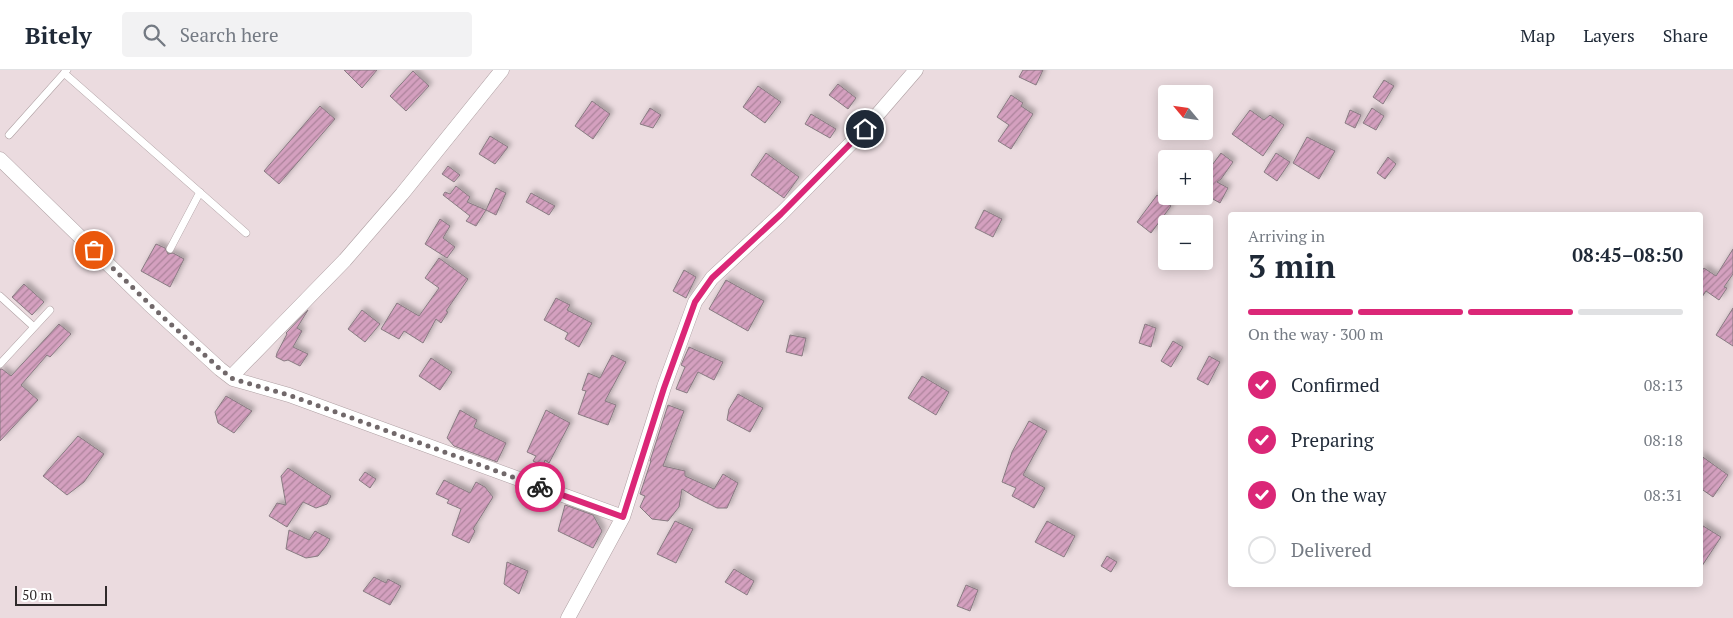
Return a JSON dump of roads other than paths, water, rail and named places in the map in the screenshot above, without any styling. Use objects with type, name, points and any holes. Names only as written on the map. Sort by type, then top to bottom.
[{"type":"street","points":[[231,377],[345,260],[402,194],[502,70]]},
{"type":"street","points":[[568,618],[623,517],[664,388],[695,302],[712,278],[781,214],[865,129],[916,70]]},
{"type":"street","points":[[0,159],[149,304],[231,377],[298,398],[623,517]]},
{"type":"lane","points":[[9,135],[66,72],[246,233]]},
{"type":"lane","points":[[170,249],[200,192]]},
{"type":"lane","points":[[0,296],[34,327]]},
{"type":"lane","points":[[0,364],[50,310]]}]
